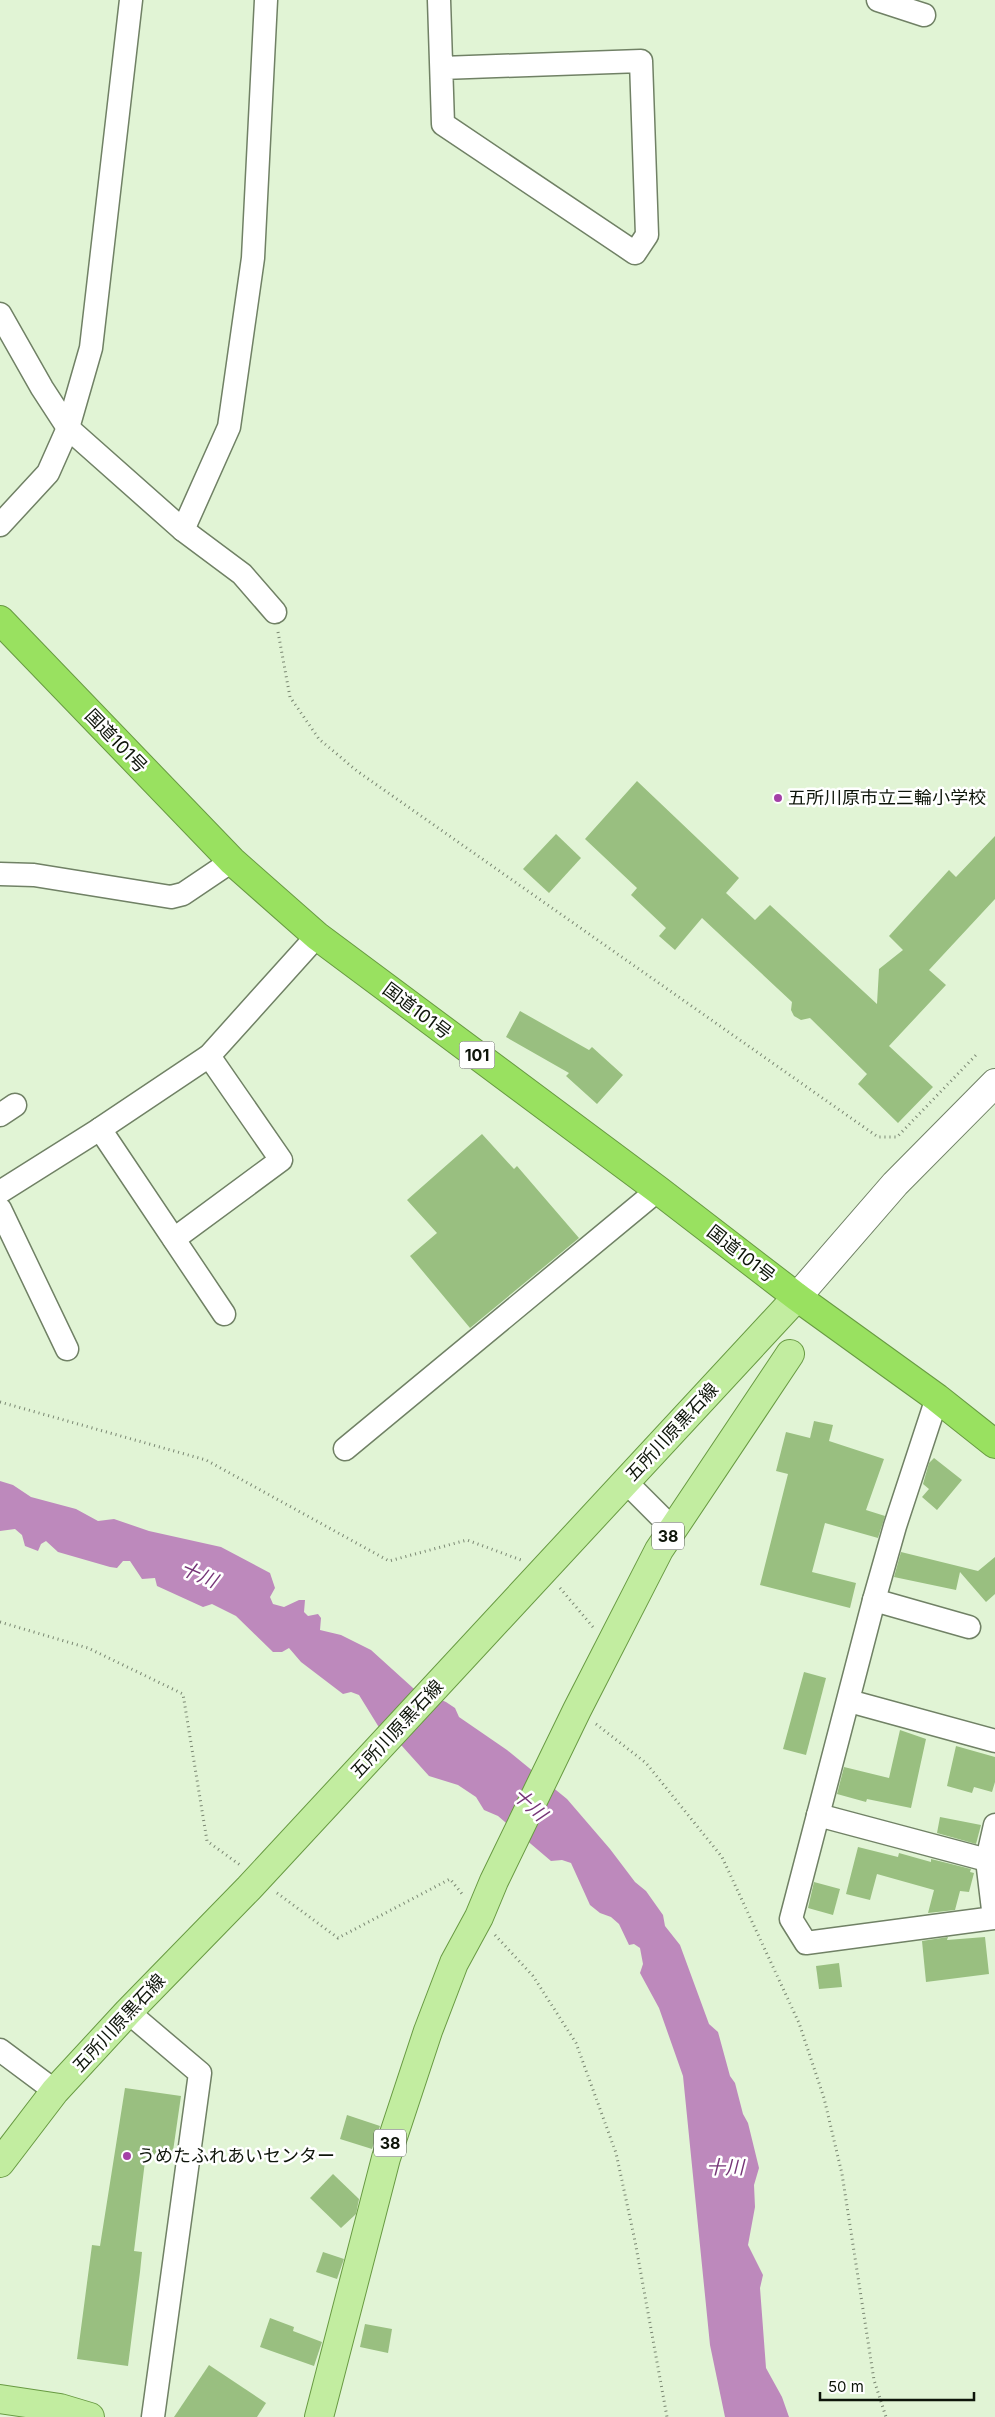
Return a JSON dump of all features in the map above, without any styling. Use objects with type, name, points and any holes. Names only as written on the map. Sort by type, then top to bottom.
[{"type":"highway","name":"国道101号","points":[[0,620],[232,860],[317,936],[658,1190],[797,1297],[937,1398],[995,1444]]},
{"type":"main road","name":"五所川原黒石線","points":[[0,2164],[55,2091],[128,2012],[263,1877],[797,1297]]},
{"type":"main road","name":"38","points":[[319,2417],[386,2158],[428,2031],[454,1963],[479,1916],[572,1720],[659,1550],[790,1354]]},
{"type":"main road","points":[[1,2405],[60,2408],[90,2417]]},
{"type":"street","points":[[0,524],[48,473],[68,428],[91,348],[131,0]]},
{"type":"street","points":[[183,530],[229,427],[253,258],[266,0]]},
{"type":"street","points":[[438,0],[443,124],[635,252],[647,236],[641,61],[442,68]]},
{"type":"street","points":[[878,0],[924,15]]},
{"type":"street","points":[[0,314],[42,388],[68,428],[183,530],[242,574],[275,612]]},
{"type":"street","points":[[0,874],[34,875],[171,898],[183,894],[232,860]]},
{"type":"street","points":[[0,1192],[100,1130],[209,1056],[317,936]]},
{"type":"street","points":[[174,1239],[281,1160],[209,1056]]},
{"type":"street","points":[[797,1297],[895,1184],[995,1083]]},
{"type":"street","points":[[100,1130],[224,1314]]},
{"type":"street","points":[[344,1449],[658,1190]]},
{"type":"street","points":[[0,1209],[67,1349]]},
{"type":"street","points":[[937,1398],[895,1526],[874,1600],[791,1919],[806,1942],[994,1923],[986,1860],[995,1825]]},
{"type":"street","points":[[626,1482],[673,1529]]},
{"type":"street","points":[[874,1600],[969,1626]]},
{"type":"street","points":[[849,1701],[995,1741]]},
{"type":"street","points":[[818,1815],[986,1860]]},
{"type":"street","points":[[128,2012],[200,2073],[152,2417]]},
{"type":"street","points":[[0,2050],[55,2091]]},
{"type":"path","points":[[275,612],[290,697],[319,739],[357,771],[878,1137],[897,1137],[977,1054]]},
{"type":"path","points":[[0,1402],[206,1460],[388,1561],[467,1540],[527,1562]]},
{"type":"path","points":[[556,1583],[597,1631]]},
{"type":"path","points":[[0,1622],[88,1648],[183,1694],[207,1841],[263,1877],[338,1938],[450,1879],[479,1916],[532,1976],[576,2043],[616,2153],[635,2241],[667,2417]]},
{"type":"path","points":[[572,1720],[646,1763],[722,1857],[799,2023],[824,2098],[842,2174],[874,2380],[886,2417]]},
{"type":"water","name":"十川","points":[[0,1481],[13,1485],[31,1497],[76,1509],[98,1521],[114,1519],[149,1531],[221,1547],[270,1573],[275,1588],[270,1597],[273,1604],[284,1607],[299,1600],[305,1600],[304,1612],[308,1616],[318,1614],[321,1618],[320,1630],[341,1635],[371,1650],[413,1688],[446,1702],[455,1708],[459,1717],[507,1750],[567,1799],[610,1849],[635,1882],[646,1891],[663,1915],[665,1926],[680,1945],[709,2024],[718,2032],[730,2076],[735,2083],[743,2114],[748,2123],[759,2168],[754,2185],[755,2207],[748,2245],[763,2275],[760,2288],[766,2368],[782,2397],[789,2417],[725,2417],[710,2345],[683,2076],[659,2008],[640,1973],[643,1964],[640,1948],[634,1944],[629,1945],[619,1924],[590,1905],[571,1863],[562,1860],[551,1861],[498,1816],[484,1810],[476,1797],[458,1785],[429,1776],[402,1746],[380,1729],[359,1695],[351,1692],[343,1694],[301,1662],[289,1648],[282,1652],[273,1652],[236,1616],[212,1604],[203,1607],[157,1586],[155,1578],[142,1579],[130,1561],[123,1561],[117,1568],[110,1567],[58,1552],[46,1541],[41,1544],[38,1551],[25,1546],[22,1535],[15,1529],[0,1531]]},
{"type":"building","name":"五所川原市立三輪小学校","points":[[637,781],[739,878],[726,893],[755,920],[770,905],[877,1004],[879,969],[903,950],[889,936],[949,870],[956,877],[995,836],[995,899],[929,970],[946,985],[889,1046],[933,1087],[898,1123],[858,1084],[867,1074],[810,1018],[801,1020],[794,1016],[791,1010],[792,1002],[702,918],[675,950],[659,936],[666,928],[631,895],[637,888],[585,839]]},
{"type":"building","points":[[556,834],[581,858],[549,893],[523,869]]},
{"type":"building","points":[[520,1011],[589,1050],[592,1047],[623,1075],[597,1104],[566,1076],[569,1073],[506,1037]]},
{"type":"building","points":[[482,1134],[514,1169],[517,1166],[579,1238],[470,1328],[410,1256],[437,1233],[407,1200]]},
{"type":"building","points":[[814,1421],[833,1425],[829,1441],[884,1459],[866,1510],[885,1516],[878,1538],[825,1523],[812,1572],[856,1583],[850,1608],[760,1585],[788,1474],[776,1471],[786,1432],[810,1438]]},
{"type":"building","points":[[934,1458],[962,1480],[937,1510],[922,1497],[929,1489],[923,1484],[929,1463]]},
{"type":"building","points":[[901,1552],[978,1571],[995,1557],[995,1594],[986,1602],[960,1572],[956,1590],[894,1577]]},
{"type":"building","points":[[804,1672],[826,1678],[806,1755],[783,1749]]},
{"type":"building","points":[[900,1730],[926,1739],[911,1808],[867,1799],[866,1802],[837,1794],[844,1767],[889,1778]]},
{"type":"building","points":[[956,1746],[995,1757],[995,1782],[992,1792],[974,1787],[972,1793],[947,1786]]},
{"type":"building","points":[[940,1817],[981,1825],[976,1844],[937,1833]]},
{"type":"building","points":[[858,1847],[898,1857],[899,1853],[931,1862],[931,1859],[971,1869],[970,1872],[974,1873],[969,1892],[960,1891],[955,1910],[928,1913],[934,1890],[877,1874],[870,1900],[846,1894]]},
{"type":"building","points":[[814,1882],[840,1889],[833,1915],[808,1908]]},
{"type":"building","points":[[948,1937],[947,1940],[985,1937],[989,1974],[926,1982],[922,1941]]},
{"type":"building","points":[[839,1963],[842,1987],[819,1989],[816,1966]]},
{"type":"building","points":[[125,2088],[181,2096],[172,2158],[146,2153],[134,2251],[142,2252],[128,2366],[77,2359],[92,2245],[100,2246]]},
{"type":"building","points":[[347,2115],[380,2126],[372,2149],[340,2139]]},
{"type":"building","points":[[333,2174],[359,2199],[356,2214],[341,2228],[310,2198]]},
{"type":"building","points":[[323,2252],[344,2259],[337,2279],[316,2272]]},
{"type":"building","points":[[270,2318],[294,2327],[293,2331],[322,2342],[314,2366],[260,2347]]},
{"type":"building","points":[[365,2324],[392,2329],[388,2353],[360,2347]]},
{"type":"building","points":[[209,2365],[266,2403],[257,2417],[174,2417]]},
{"type":"place","name":"五所川原市立三輪小学校","points":[[778,798]]},
{"type":"place","name":"うめたふれあいセンター","points":[[127,2156]]}]
